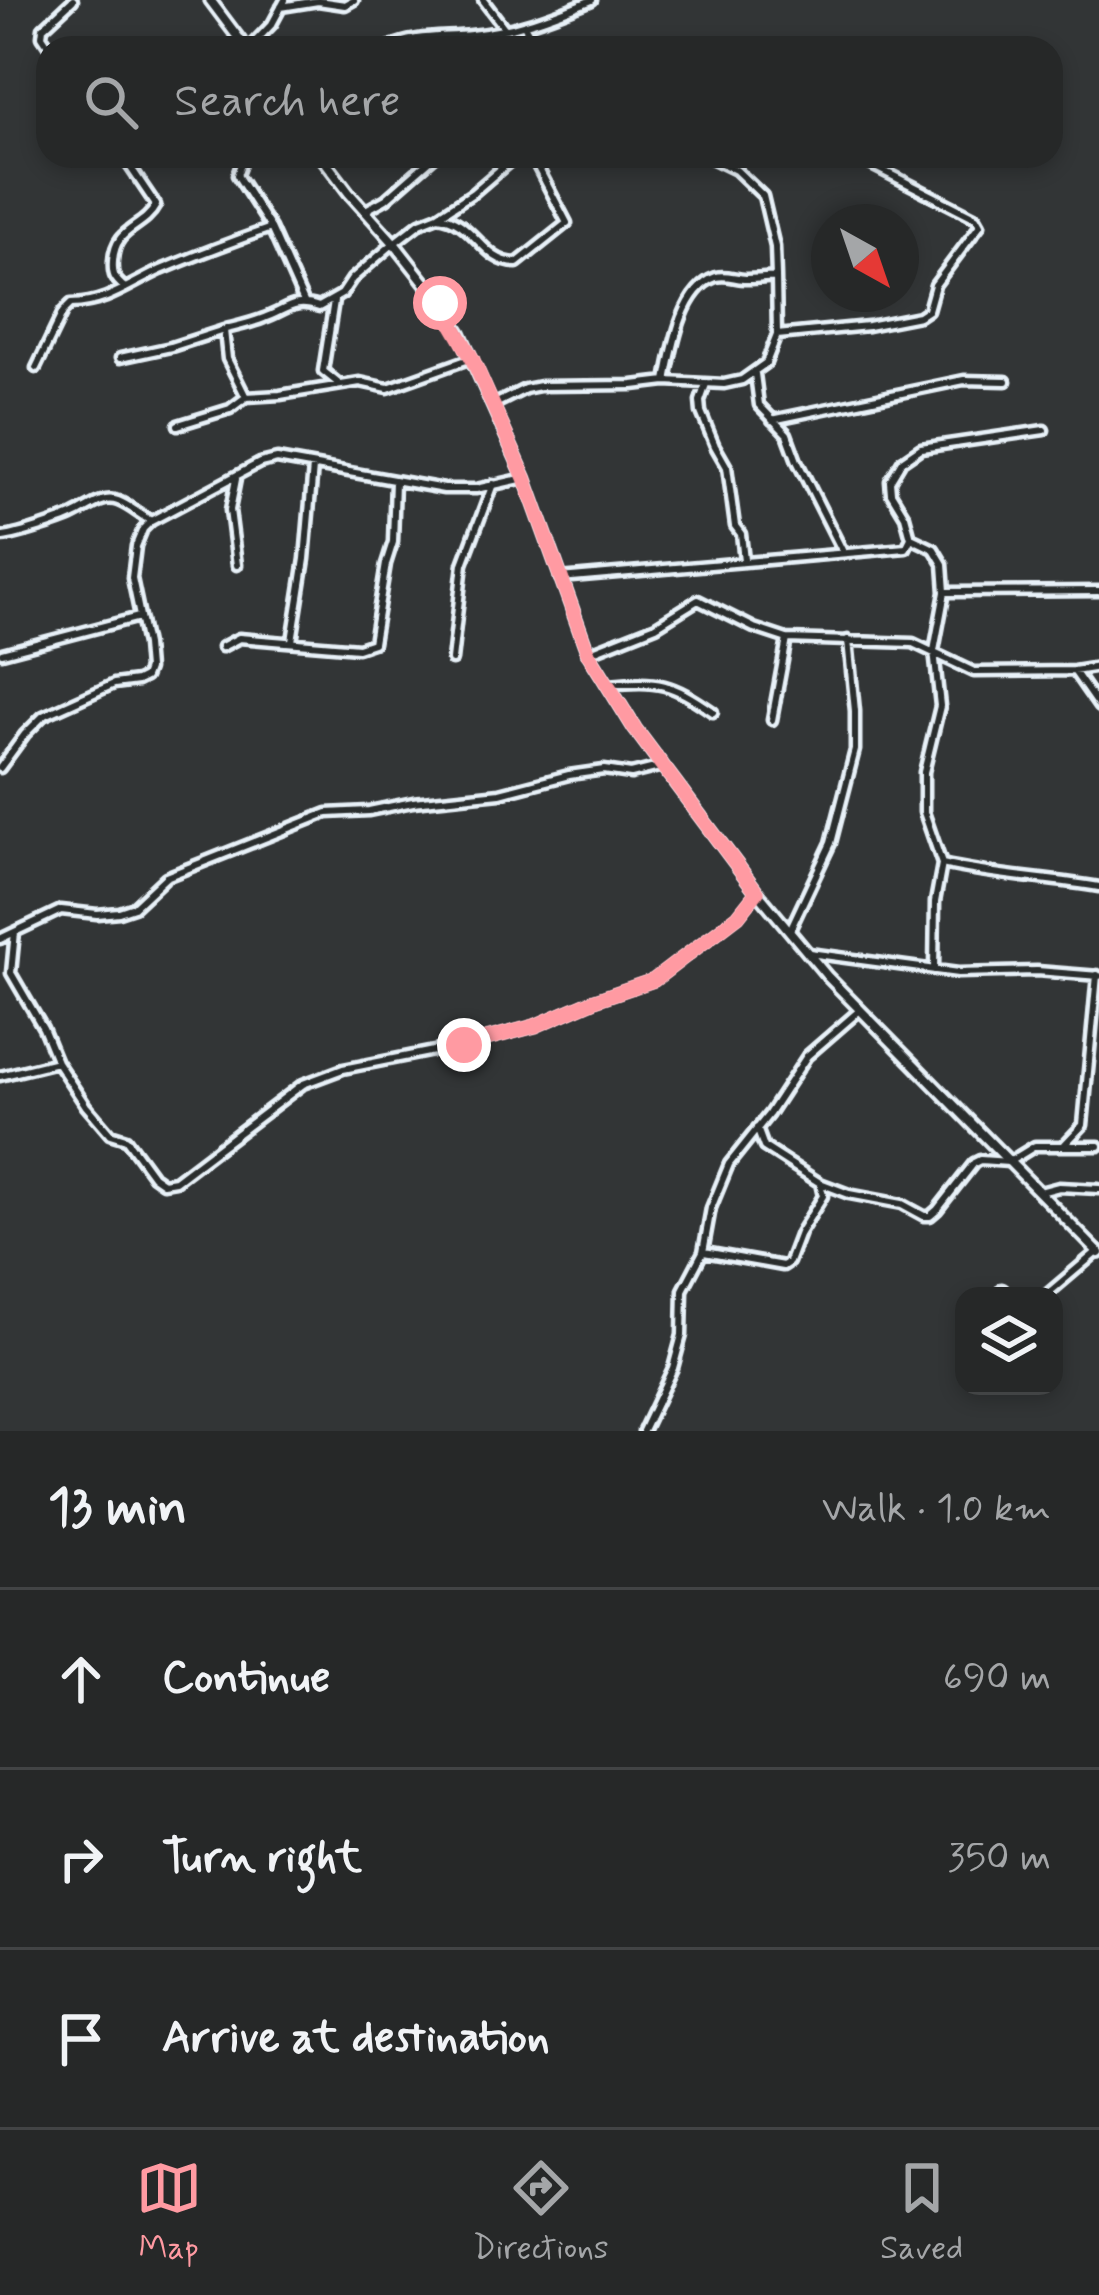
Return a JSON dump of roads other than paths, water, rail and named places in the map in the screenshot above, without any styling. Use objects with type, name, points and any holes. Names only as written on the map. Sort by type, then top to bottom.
[{"type":"street","points":[[42,36],[43,28],[74,0]]},
{"type":"street","points":[[210,0],[238,36]]},
{"type":"street","points":[[260,36],[283,3],[345,4],[354,0]]},
{"type":"street","points":[[483,0],[505,29]]},
{"type":"street","points":[[444,36],[524,25],[592,0]]},
{"type":"street","points":[[524,25],[531,36]]},
{"type":"street","points":[[125,288],[112,272],[114,246],[128,229],[153,213],[156,205],[131,168]]},
{"type":"street","points":[[240,168],[237,176],[271,228],[304,302]]},
{"type":"street","points":[[330,168],[440,303],[472,358],[525,478],[588,653],[635,729],[757,892],[809,953],[1098,1252],[1056,1287]]},
{"type":"street","points":[[366,210],[421,168]]},
{"type":"street","points":[[120,358],[270,317],[281,308],[304,302],[319,307],[334,301],[394,243],[473,193],[502,168]]},
{"type":"street","points":[[438,216],[467,227],[503,262],[517,263],[567,223],[538,168]]},
{"type":"street","points":[[493,405],[540,386],[666,381],[724,384],[754,374],[766,363],[777,335],[775,247],[763,196],[732,168]]},
{"type":"street","points":[[777,335],[920,316],[928,310],[935,285],[980,225],[976,218],[878,168]]},
{"type":"street","points":[[36,368],[71,304],[107,299],[207,251],[271,228]]},
{"type":"street","points":[[666,381],[675,331],[706,283],[717,277],[776,278]]},
{"type":"street","points":[[314,388],[323,371],[334,301]]},
{"type":"street","points":[[224,329],[227,358],[246,397]]},
{"type":"street","points":[[178,425],[230,409],[246,397],[360,382],[388,388],[472,358]]},
{"type":"street","points":[[323,371],[339,384]]},
{"type":"street","points":[[754,374],[759,405],[788,434],[842,551]]},
{"type":"street","points":[[772,420],[964,380],[1006,381]]},
{"type":"street","points":[[706,384],[701,412],[727,467],[744,560]]},
{"type":"street","points":[[560,578],[906,548],[911,538],[890,481],[902,461],[921,448],[1044,430]]},
{"type":"street","points":[[0,768],[4,755],[44,716],[114,684],[145,677],[148,669],[132,578],[136,546],[151,521],[260,463],[278,459],[444,489],[476,489],[525,478]]},
{"type":"street","points":[[292,641],[313,467]]},
{"type":"street","points":[[237,476],[230,510],[237,566]]},
{"type":"street","points":[[222,647],[239,638],[358,648],[373,643],[393,542],[395,481]]},
{"type":"street","points":[[452,660],[463,564],[493,484]]},
{"type":"street","points":[[0,537],[71,517],[102,500],[115,499],[151,521]]},
{"type":"street","points":[[911,538],[934,549],[943,564],[945,592],[934,651],[940,706],[924,772],[924,812],[942,864],[934,902],[934,970]]},
{"type":"street","points":[[945,592],[1099,591]]},
{"type":"street","points":[[588,653],[656,626],[698,600],[787,639],[913,643],[974,672],[1099,667]]},
{"type":"street","points":[[2,653],[140,617]]},
{"type":"street","points":[[772,720],[787,639]]},
{"type":"street","points":[[790,931],[831,843],[855,750],[848,640]]},
{"type":"street","points":[[1074,671],[1099,707]]},
{"type":"street","points":[[609,685],[647,682],[667,686],[712,712]]},
{"type":"street","points":[[0,938],[61,910],[97,914],[134,907],[166,877],[327,813],[369,812],[500,793],[569,775],[604,770],[631,774],[663,766]]},
{"type":"street","points":[[942,864],[1099,886]]},
{"type":"street","points":[[15,932],[11,973],[57,1062],[110,1134],[126,1139],[163,1183],[175,1181],[303,1084],[343,1069],[535,1026],[654,980],[738,916],[757,892]]},
{"type":"street","points":[[809,953],[958,973],[1036,971],[1098,976],[1083,1125],[1064,1146]]},
{"type":"street","points":[[643,1431],[673,1368],[682,1335],[682,1290],[703,1252],[711,1208],[729,1164],[807,1056],[860,1010]]},
{"type":"street","points":[[0,1076],[57,1062]]},
{"type":"street","points":[[758,1128],[764,1147],[820,1183],[902,1204],[924,1216],[930,1216],[974,1162],[1010,1162],[1035,1146],[1099,1146]]},
{"type":"street","points":[[703,1252],[783,1266],[823,1196],[820,1183]]},
{"type":"street","points":[[1040,1192],[1059,1186],[1099,1189]]}]
